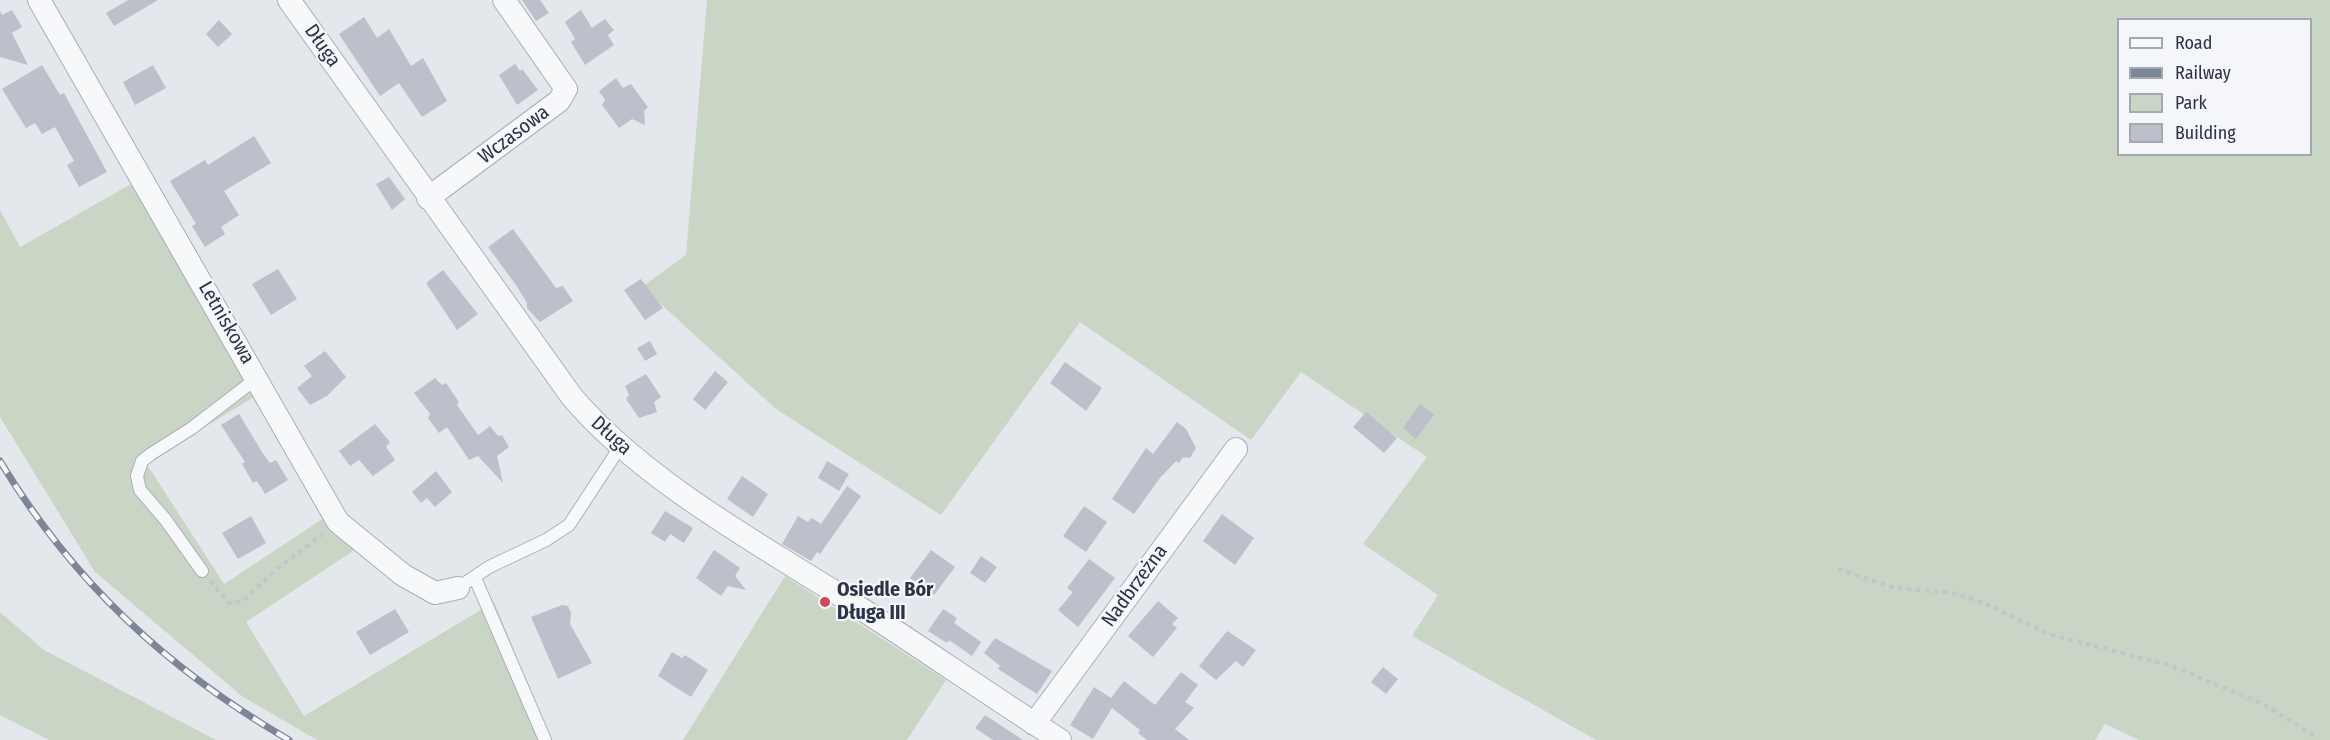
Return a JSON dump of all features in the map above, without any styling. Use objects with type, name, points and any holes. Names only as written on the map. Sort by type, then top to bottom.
[{"type":"street","name":"Letniskowa","points":[[39,0],[338,522],[403,575],[435,593],[466,583]]},
{"type":"street","name":"Długa","points":[[289,0],[572,397],[620,447],[718,516],[1060,740]]},
{"type":"street","name":"Wczasowa","points":[[428,198],[559,101],[566,89],[504,0]]},
{"type":"street","name":"Nadbrzeżna","points":[[1034,724],[1236,449]]},
{"type":"lane","points":[[202,571],[165,519],[140,490],[137,476],[142,461],[192,428],[257,378]]},
{"type":"lane","points":[[545,740],[466,583],[489,567],[523,552],[569,525],[620,447]]},
{"type":"path","points":[[202,571],[229,603],[243,601],[273,572],[338,522]]},
{"type":"path","points":[[1838,569],[1895,588],[1953,593],[1984,603],[2048,634],[2169,665],[2265,705],[2316,740]]},
{"type":"green space","points":[[707,0],[2330,0],[2330,740],[2139,740],[2105,724],[2095,740],[1596,740],[1412,636],[1438,595],[1363,544],[1427,457],[1301,372],[1251,440],[1080,322],[941,515],[776,409],[642,287],[686,255]]},
{"type":"green space","points":[[147,175],[272,386],[146,463],[224,584],[327,516],[356,549],[246,622],[304,716],[494,602],[551,740],[317,740],[243,697],[95,572],[0,417],[0,210],[20,247]]},
{"type":"green space","points":[[785,576],[946,680],[907,740],[683,740]]},
{"type":"green space","points":[[0,612],[44,650],[216,740],[49,740],[0,715]]},
{"type":"building","points":[[128,0],[158,0],[114,26],[106,13]]},
{"type":"building","points":[[522,0],[540,0],[549,13],[536,21]]},
{"type":"building","points":[[12,10],[22,27],[12,33],[28,65],[0,57],[0,11],[2,15]]},
{"type":"building","points":[[581,10],[592,28],[605,19],[614,30],[608,35],[614,45],[585,65],[571,42],[575,39],[565,22]]},
{"type":"building","points":[[364,17],[377,38],[389,29],[411,66],[423,58],[447,101],[422,117],[399,83],[380,96],[339,34]]},
{"type":"building","points":[[219,20],[232,34],[218,47],[206,34]]},
{"type":"building","points":[[515,64],[520,71],[522,69],[538,90],[517,105],[499,75]]},
{"type":"building","points":[[42,65],[60,95],[64,93],[107,172],[79,187],[67,165],[74,161],[55,127],[42,134],[35,123],[26,128],[2,89]]},
{"type":"building","points":[[153,65],[166,88],[135,105],[123,82]]},
{"type":"building","points":[[616,78],[623,88],[631,84],[648,107],[644,111],[645,125],[632,119],[619,128],[602,105],[605,100],[599,91]]},
{"type":"building","points":[[254,136],[271,163],[224,191],[239,215],[221,227],[225,234],[205,247],[192,226],[196,224],[170,181],[205,160],[208,165]]},
{"type":"building","points":[[389,177],[405,199],[392,210],[376,184]]},
{"type":"building","points":[[513,229],[556,288],[563,286],[573,301],[540,322],[527,308],[527,303],[516,285],[488,247]]},
{"type":"building","points":[[278,269],[297,299],[271,315],[252,284]]},
{"type":"building","points":[[443,270],[478,314],[457,330],[426,283]]},
{"type":"building","points":[[641,279],[663,308],[645,320],[624,290]]},
{"type":"building","points":[[650,341],[657,354],[645,361],[637,348]]},
{"type":"building","points":[[325,351],[346,377],[327,396],[310,405],[297,388],[312,376],[304,366]]},
{"type":"building","points":[[1065,362],[1102,388],[1086,411],[1050,383]]},
{"type":"building","points":[[715,371],[728,382],[705,410],[693,399]]},
{"type":"building","points":[[646,374],[661,397],[654,402],[657,412],[639,418],[626,399],[629,395],[625,386]]},
{"type":"building","points":[[435,378],[442,385],[446,383],[459,402],[457,405],[478,435],[490,426],[498,436],[502,435],[509,447],[497,456],[503,483],[478,456],[469,460],[447,427],[439,433],[428,418],[430,414],[414,393]]},
{"type":"building","points":[[1420,404],[1434,415],[1416,439],[1403,428]]},
{"type":"building","points":[[1366,412],[1397,438],[1384,453],[1353,427]]},
{"type":"building","points":[[239,414],[270,463],[276,460],[288,480],[265,494],[257,481],[253,483],[242,464],[245,462],[221,425]]},
{"type":"building","points":[[1177,422],[1186,429],[1196,448],[1190,458],[1183,457],[1179,463],[1176,461],[1160,478],[1134,514],[1112,499],[1146,448],[1153,454]]},
{"type":"building","points":[[375,424],[390,442],[386,447],[395,460],[373,476],[359,460],[350,466],[339,451]]},
{"type":"building","points":[[827,461],[849,474],[839,491],[818,478]]},
{"type":"building","points":[[436,471],[452,492],[435,507],[427,498],[421,503],[412,492]]},
{"type":"building","points":[[742,476],[768,494],[753,517],[727,499]]},
{"type":"building","points":[[847,486],[861,496],[820,554],[817,552],[811,561],[782,544],[798,516],[808,522],[812,518],[821,524]]},
{"type":"building","points":[[1084,506],[1107,522],[1086,552],[1063,536]]},
{"type":"building","points":[[665,511],[693,528],[684,543],[670,534],[665,542],[651,533]]},
{"type":"building","points":[[1222,514],[1254,538],[1235,565],[1203,541]]},
{"type":"building","points":[[251,516],[266,543],[238,559],[222,533]]},
{"type":"building","points":[[714,550],[740,568],[735,576],[746,590],[728,586],[721,596],[696,578]]},
{"type":"building","points":[[931,550],[955,567],[934,595],[910,578]]},
{"type":"building","points":[[981,556],[997,567],[985,583],[970,573]]},
{"type":"building","points":[[1089,559],[1115,578],[1078,627],[1058,610],[1073,592],[1067,588]]},
{"type":"building","points":[[1158,601],[1178,618],[1172,624],[1177,628],[1153,657],[1128,636]]},
{"type":"building","points":[[562,605],[568,606],[571,613],[570,624],[592,663],[558,679],[531,617]]},
{"type":"building","points":[[395,609],[409,632],[370,655],[356,632]]},
{"type":"building","points":[[943,609],[957,618],[954,623],[981,642],[972,656],[949,640],[947,643],[928,631]]},
{"type":"building","points":[[1227,631],[1256,650],[1243,667],[1236,661],[1216,680],[1199,666]]},
{"type":"building","points":[[995,638],[1052,671],[1037,694],[998,669],[1000,666],[984,653]]},
{"type":"building","points":[[672,652],[682,658],[685,655],[708,670],[691,697],[658,676]]},
{"type":"building","points":[[1383,667],[1398,679],[1386,694],[1371,682]]},
{"type":"building","points":[[1181,672],[1198,685],[1185,702],[1194,708],[1175,729],[1189,740],[1147,740],[1138,733],[1140,730],[1112,708],[1093,739],[1070,725],[1094,687],[1111,698],[1124,681],[1155,705]]},
{"type":"building","points":[[985,715],[1023,740],[993,740],[975,728]]},
{"type":"railway","points":[[0,461],[28,505],[59,546],[91,584],[126,619],[203,683],[245,713],[289,740]]},
{"type":"place","name":"Osiedle Bór Długa III","points":[[825,602]]}]
